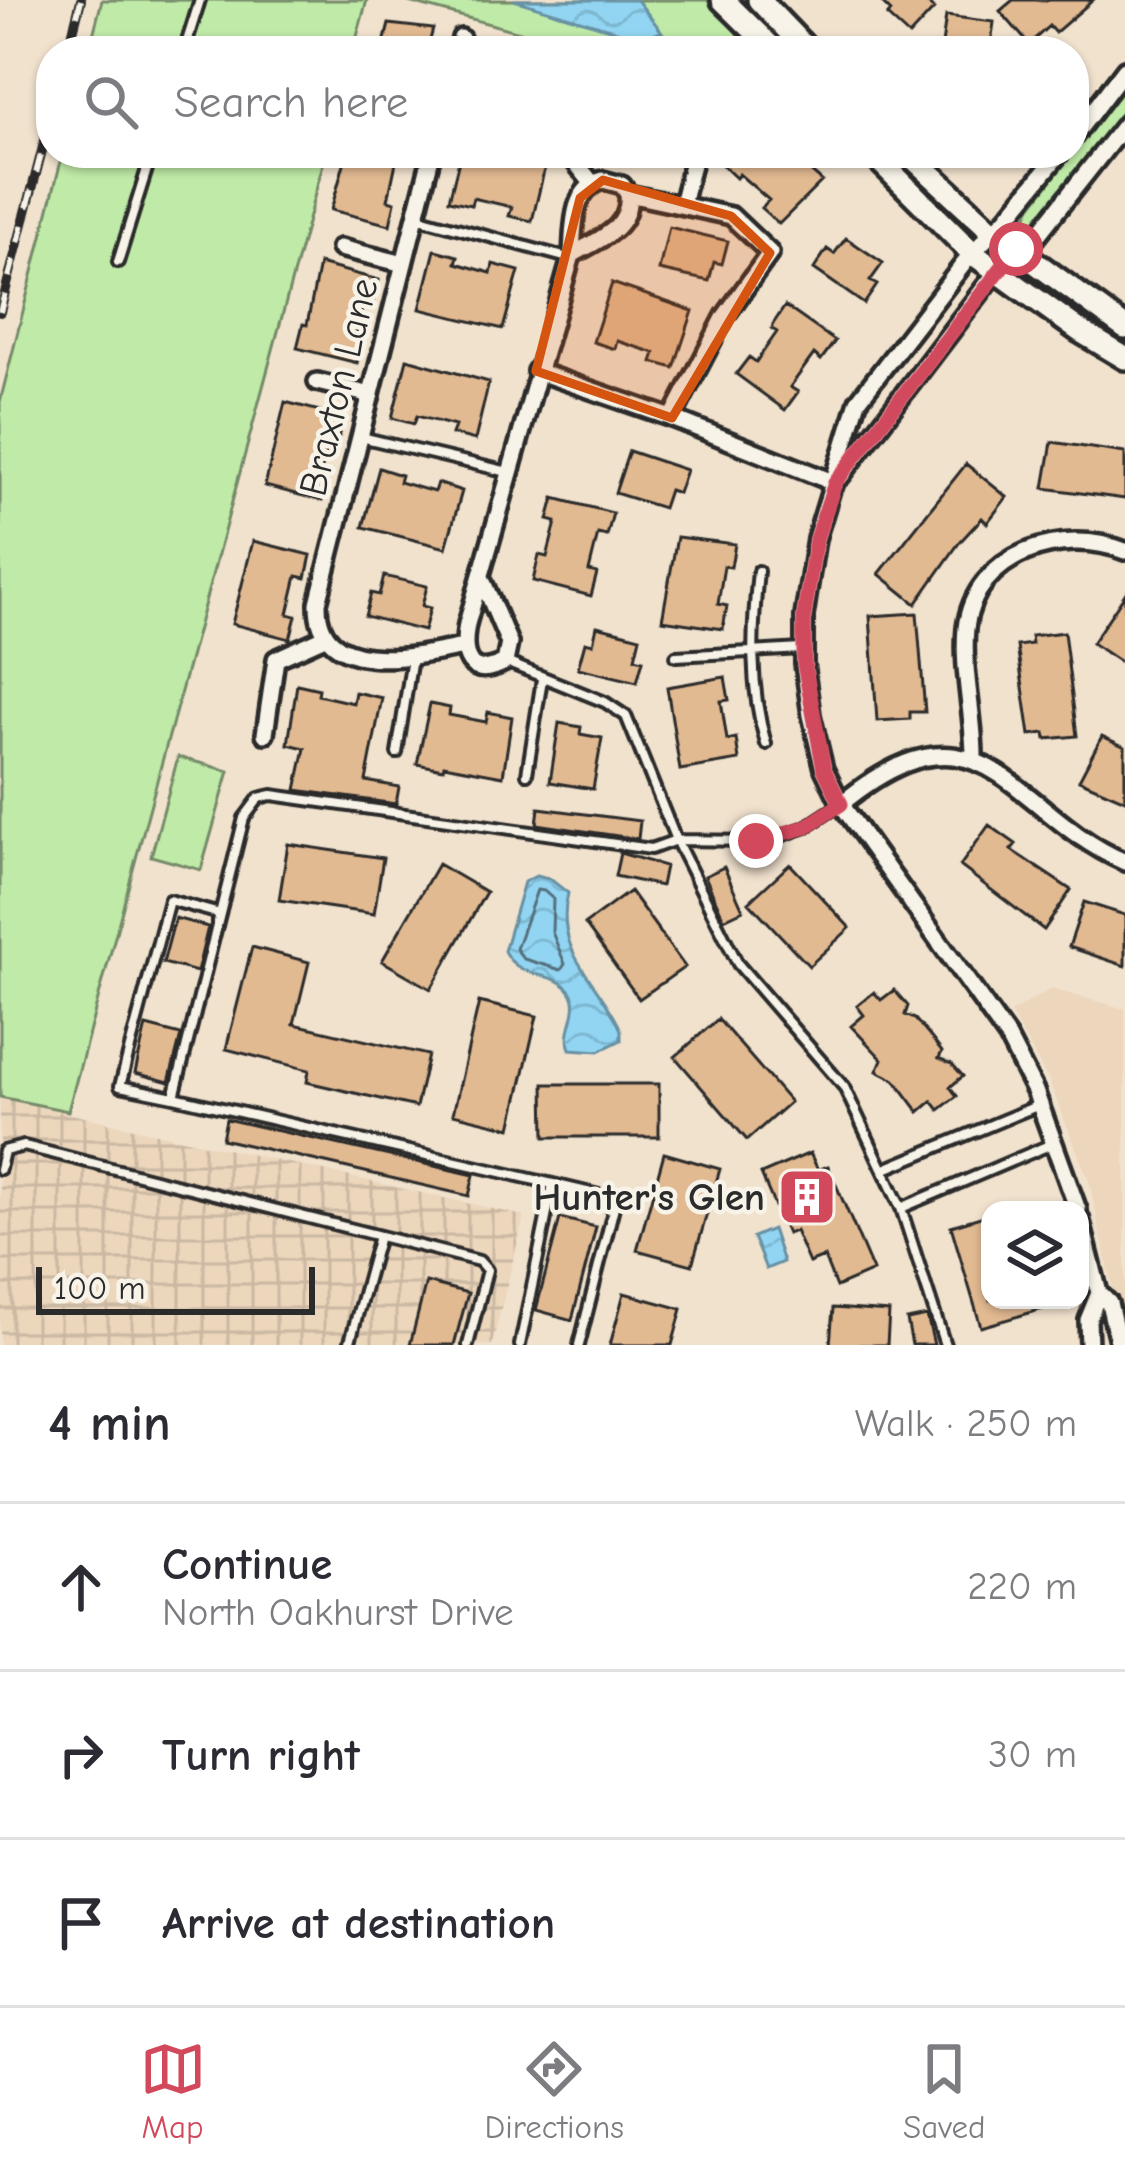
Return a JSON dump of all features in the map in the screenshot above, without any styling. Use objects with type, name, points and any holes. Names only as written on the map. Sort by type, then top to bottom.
[{"type":"street","points":[[723,0],[760,36]]},
{"type":"street","points":[[759,0],[794,36]]},
{"type":"street","points":[[1089,116],[1125,69]]},
{"type":"street","points":[[835,483],[997,272],[1016,249],[1035,238],[1125,124]]},
{"type":"street","name":"Braxton Lane","points":[[325,637],[318,604],[428,168]]},
{"type":"street","points":[[580,168],[592,183]]},
{"type":"street","points":[[682,205],[691,168]]},
{"type":"street","points":[[887,168],[972,253],[1080,332],[1125,358]]},
{"type":"street","points":[[924,168],[992,231],[1125,328]]},
{"type":"street","points":[[1047,168],[972,253],[858,401],[809,568],[803,649],[806,688],[824,769],[841,804],[1008,1038],[1056,1142],[1075,1201]]},
{"type":"street","points":[[481,578],[509,643],[505,662],[485,669],[475,667],[463,647],[481,578],[509,472],[536,371],[570,257],[576,212],[592,183],[622,184],[628,194],[620,226],[570,257]]},
{"type":"street","points":[[628,194],[731,216],[770,253],[725,316],[672,418]]},
{"type":"street","points":[[340,248],[404,264]]},
{"type":"street","points":[[536,371],[672,418],[835,483]]},
{"type":"street","points":[[317,382],[371,395]]},
{"type":"street","points":[[974,757],[967,624],[988,580],[1028,550],[1055,542],[1093,541],[1125,551]]},
{"type":"street","points":[[265,734],[276,658],[325,637],[341,651],[412,658],[463,647]]},
{"type":"street","points":[[841,804],[863,786],[912,762],[974,757],[1014,781],[1076,835],[1125,862]]},
{"type":"street","points":[[1089,1254],[1099,1294],[1109,1303],[1119,1345]]},
{"type":"street","points":[[1089,1345],[1088,1320],[1099,1294]]},
{"type":"lane","points":[[189,36],[200,0]]},
{"type":"lane","points":[[118,262],[147,168]]},
{"type":"lane","points":[[416,217],[570,257]]},
{"type":"lane","points":[[361,436],[509,472]]},
{"type":"lane","points":[[758,571],[754,696],[766,744]]},
{"type":"lane","points":[[676,656],[803,649]]},
{"type":"lane","points":[[398,753],[412,658]]},
{"type":"lane","points":[[505,662],[605,702],[626,716],[676,841],[738,964],[844,1087],[901,1208],[945,1345]]},
{"type":"lane","points":[[527,774],[542,679]]},
{"type":"lane","points":[[174,1097],[244,818],[260,799],[272,795],[638,849],[676,841],[756,841],[781,836],[806,827],[841,804]]},
{"type":"lane","points":[[220,914],[170,900],[120,1086],[616,1199],[579,1345]]},
{"type":"lane","points":[[885,1169],[1040,1104]]},
{"type":"lane","points":[[901,1208],[1056,1142]]},
{"type":"lane","points":[[0,1169],[4,1151],[24,1146],[479,1261],[487,1270],[468,1345]]},
{"type":"lane","points":[[520,1345],[553,1184]]},
{"type":"lane","points":[[349,1345],[379,1236]]},
{"type":"highlighted area","points":[[603,180],[731,216],[770,253],[672,418],[536,371],[580,198]]},
{"type":"shaded area","points":[[1051,989],[1125,1009],[1125,1345],[1089,1181],[1049,1081],[1010,1013]]},
{"type":"shaded area","points":[[0,1098],[524,1216],[492,1345],[0,1345]]},
{"type":"green space","points":[[102,0],[367,0],[357,36],[93,36]]},
{"type":"green space","points":[[401,0],[707,0],[739,36],[534,36]]},
{"type":"green space","points":[[1125,84],[1125,114],[1089,158],[1089,131]]},
{"type":"green space","points":[[59,168],[322,168],[68,1111],[0,1097],[0,402]]},
{"type":"green space","points":[[1061,168],[1081,168],[1035,225],[1029,226],[1025,219]]},
{"type":"green space","points":[[178,757],[229,771],[201,870],[151,856]]},
{"type":"water","points":[[514,0],[637,0],[662,32],[632,36]]},
{"type":"water","points":[[536,876],[550,879],[568,893],[565,914],[572,950],[621,1030],[621,1040],[599,1051],[570,1049],[574,1005],[570,991],[519,967],[504,951],[524,882]]},
{"type":"water","points":[[772,1229],[783,1262],[766,1269],[753,1237]]},
{"type":"building","points":[[879,0],[924,0],[934,9],[909,36],[887,16],[891,12]]},
{"type":"building","points":[[1013,0],[1093,0],[1055,33],[1049,26],[1038,36],[1022,36],[1000,11]]},
{"type":"building","points":[[946,16],[994,22],[992,36],[943,36]]},
{"type":"building","points":[[389,24],[433,29],[431,36],[386,36]]},
{"type":"building","points":[[343,168],[395,168],[388,200],[395,202],[390,225],[331,210]]},
{"type":"building","points":[[457,168],[545,168],[532,221],[509,216],[512,207],[473,198],[471,205],[449,200]]},
{"type":"building","points":[[725,168],[807,168],[822,181],[779,224],[761,208],[769,200],[739,174],[736,178]]},
{"type":"building","points":[[669,227],[728,241],[722,264],[714,262],[709,281],[659,270]]},
{"type":"building","points":[[846,238],[883,263],[870,281],[877,285],[864,304],[814,269],[827,249],[834,254]]},
{"type":"building","points":[[435,250],[458,256],[456,263],[491,273],[493,264],[519,271],[503,329],[420,309]]},
{"type":"building","points":[[319,264],[379,280],[373,303],[364,301],[355,339],[362,341],[357,363],[297,348],[303,324],[307,325]]},
{"type":"building","points":[[612,283],[693,311],[674,368],[652,362],[655,353],[617,341],[615,349],[593,342]]},
{"type":"building","points":[[785,306],[835,341],[821,360],[814,354],[790,387],[798,392],[785,410],[736,374],[749,357],[756,362],[777,332],[773,324]]},
{"type":"building","points":[[407,359],[489,382],[475,440],[452,434],[455,426],[417,416],[414,424],[392,418]]},
{"type":"building","points":[[285,402],[343,417],[338,440],[330,437],[320,476],[328,478],[322,501],[265,486]]},
{"type":"building","points":[[1052,442],[1125,453],[1125,499],[1044,488]]},
{"type":"building","points":[[629,451],[686,470],[678,493],[669,490],[663,508],[615,493]]},
{"type":"building","points":[[966,464],[1007,497],[987,523],[982,518],[959,543],[916,604],[879,574]]},
{"type":"building","points":[[379,468],[401,475],[399,482],[434,492],[437,483],[462,491],[446,548],[363,527]]},
{"type":"building","points":[[554,498],[613,513],[607,536],[598,534],[589,571],[597,573],[591,596],[533,581],[539,555],[547,557],[556,522],[548,520]]},
{"type":"building","points":[[677,537],[735,544],[731,567],[724,566],[718,604],[727,606],[723,629],[662,620]]},
{"type":"building","points":[[253,541],[311,555],[306,578],[297,576],[288,614],[296,616],[290,639],[232,624]]},
{"type":"building","points":[[384,576],[427,586],[422,606],[430,608],[424,631],[365,616],[371,593],[379,595]]},
{"type":"building","points":[[1125,594],[1125,665],[1092,643]]},
{"type":"building","points":[[917,613],[925,712],[910,712],[910,719],[877,721],[870,616]]},
{"type":"building","points":[[597,626],[640,637],[635,658],[643,660],[637,682],[578,668],[585,642],[593,644]]},
{"type":"building","points":[[1064,632],[1077,736],[1046,739],[1045,733],[1030,735],[1017,646],[1032,644],[1031,636]]},
{"type":"building","points":[[725,677],[729,700],[721,701],[727,740],[736,738],[739,760],[680,770],[667,687]]},
{"type":"building","points":[[297,684],[319,689],[318,695],[353,703],[355,692],[382,698],[366,781],[399,787],[396,804],[296,790],[305,748],[288,744]]},
{"type":"building","points":[[430,704],[450,708],[449,715],[486,722],[488,712],[512,717],[503,776],[417,764]]},
{"type":"building","points":[[559,723],[602,738],[593,789],[550,782]]},
{"type":"building","points":[[1102,736],[1125,747],[1125,800],[1079,780]]},
{"type":"building","points":[[539,808],[640,821],[638,839],[537,824]]},
{"type":"building","points":[[989,825],[1016,844],[1011,850],[1071,890],[1044,930],[960,866]]},
{"type":"building","points":[[288,844],[383,858],[374,914],[279,900]]},
{"type":"building","points":[[620,853],[665,866],[661,886],[615,876]]},
{"type":"building","points":[[438,864],[486,892],[431,989],[382,961]]},
{"type":"building","points":[[790,864],[850,928],[809,966],[749,902]]},
{"type":"building","points":[[724,867],[743,910],[724,919],[705,876]]},
{"type":"building","points":[[630,891],[685,967],[639,999],[585,924]]},
{"type":"building","points":[[1084,902],[1125,915],[1125,966],[1069,947]]},
{"type":"building","points":[[175,918],[208,927],[197,972],[163,963]]},
{"type":"building","points":[[252,947],[309,962],[294,1024],[428,1055],[416,1107],[307,1082],[309,1070],[226,1049]]},
{"type":"building","points":[[894,990],[908,1006],[905,1015],[915,1019],[942,1052],[939,1058],[963,1076],[950,1087],[957,1096],[939,1110],[932,1101],[919,1112],[895,1080],[877,1071],[882,1059],[851,1026],[864,1015],[857,1006],[874,992],[881,1000]]},
{"type":"building","points":[[479,1002],[537,1016],[511,1128],[453,1114]]},
{"type":"building","points":[[718,1019],[790,1102],[747,1140],[675,1057]]},
{"type":"building","points":[[146,1026],[181,1035],[169,1082],[135,1073]]},
{"type":"building","points":[[544,1084],[659,1084],[659,1137],[545,1137]]},
{"type":"building","points":[[226,1119],[474,1175],[469,1196],[222,1139]]},
{"type":"building","points":[[664,1153],[720,1169],[692,1265],[637,1250]]},
{"type":"building","name":"Hunter's Glen","points":[[810,1153],[818,1170],[828,1166],[873,1271],[836,1287],[824,1257],[809,1263],[795,1231],[787,1234],[761,1174]]},
{"type":"building","points":[[981,1217],[981,1309],[1043,1309],[981,1327],[951,1226]]},
{"type":"building","points":[[560,1218],[596,1227],[572,1320],[536,1310]]},
{"type":"building","points":[[426,1282],[468,1293],[454,1345],[410,1345]]},
{"type":"building","points":[[624,1293],[682,1309],[672,1345],[610,1345]]},
{"type":"building","points":[[833,1308],[889,1312],[887,1345],[830,1345]]},
{"type":"building","points":[[927,1316],[934,1345],[912,1345],[907,1320]]},
{"type":"railway","points":[[72,36],[81,0]]},
{"type":"railway","points":[[0,312],[37,168]]},
{"type":"place","name":"Hunter's Glen","points":[[807,1197]]},
{"type":"route","points":[[756,841],[806,827],[841,804],[824,769],[811,715],[803,640],[809,568],[835,483],[1016,249]]}]
